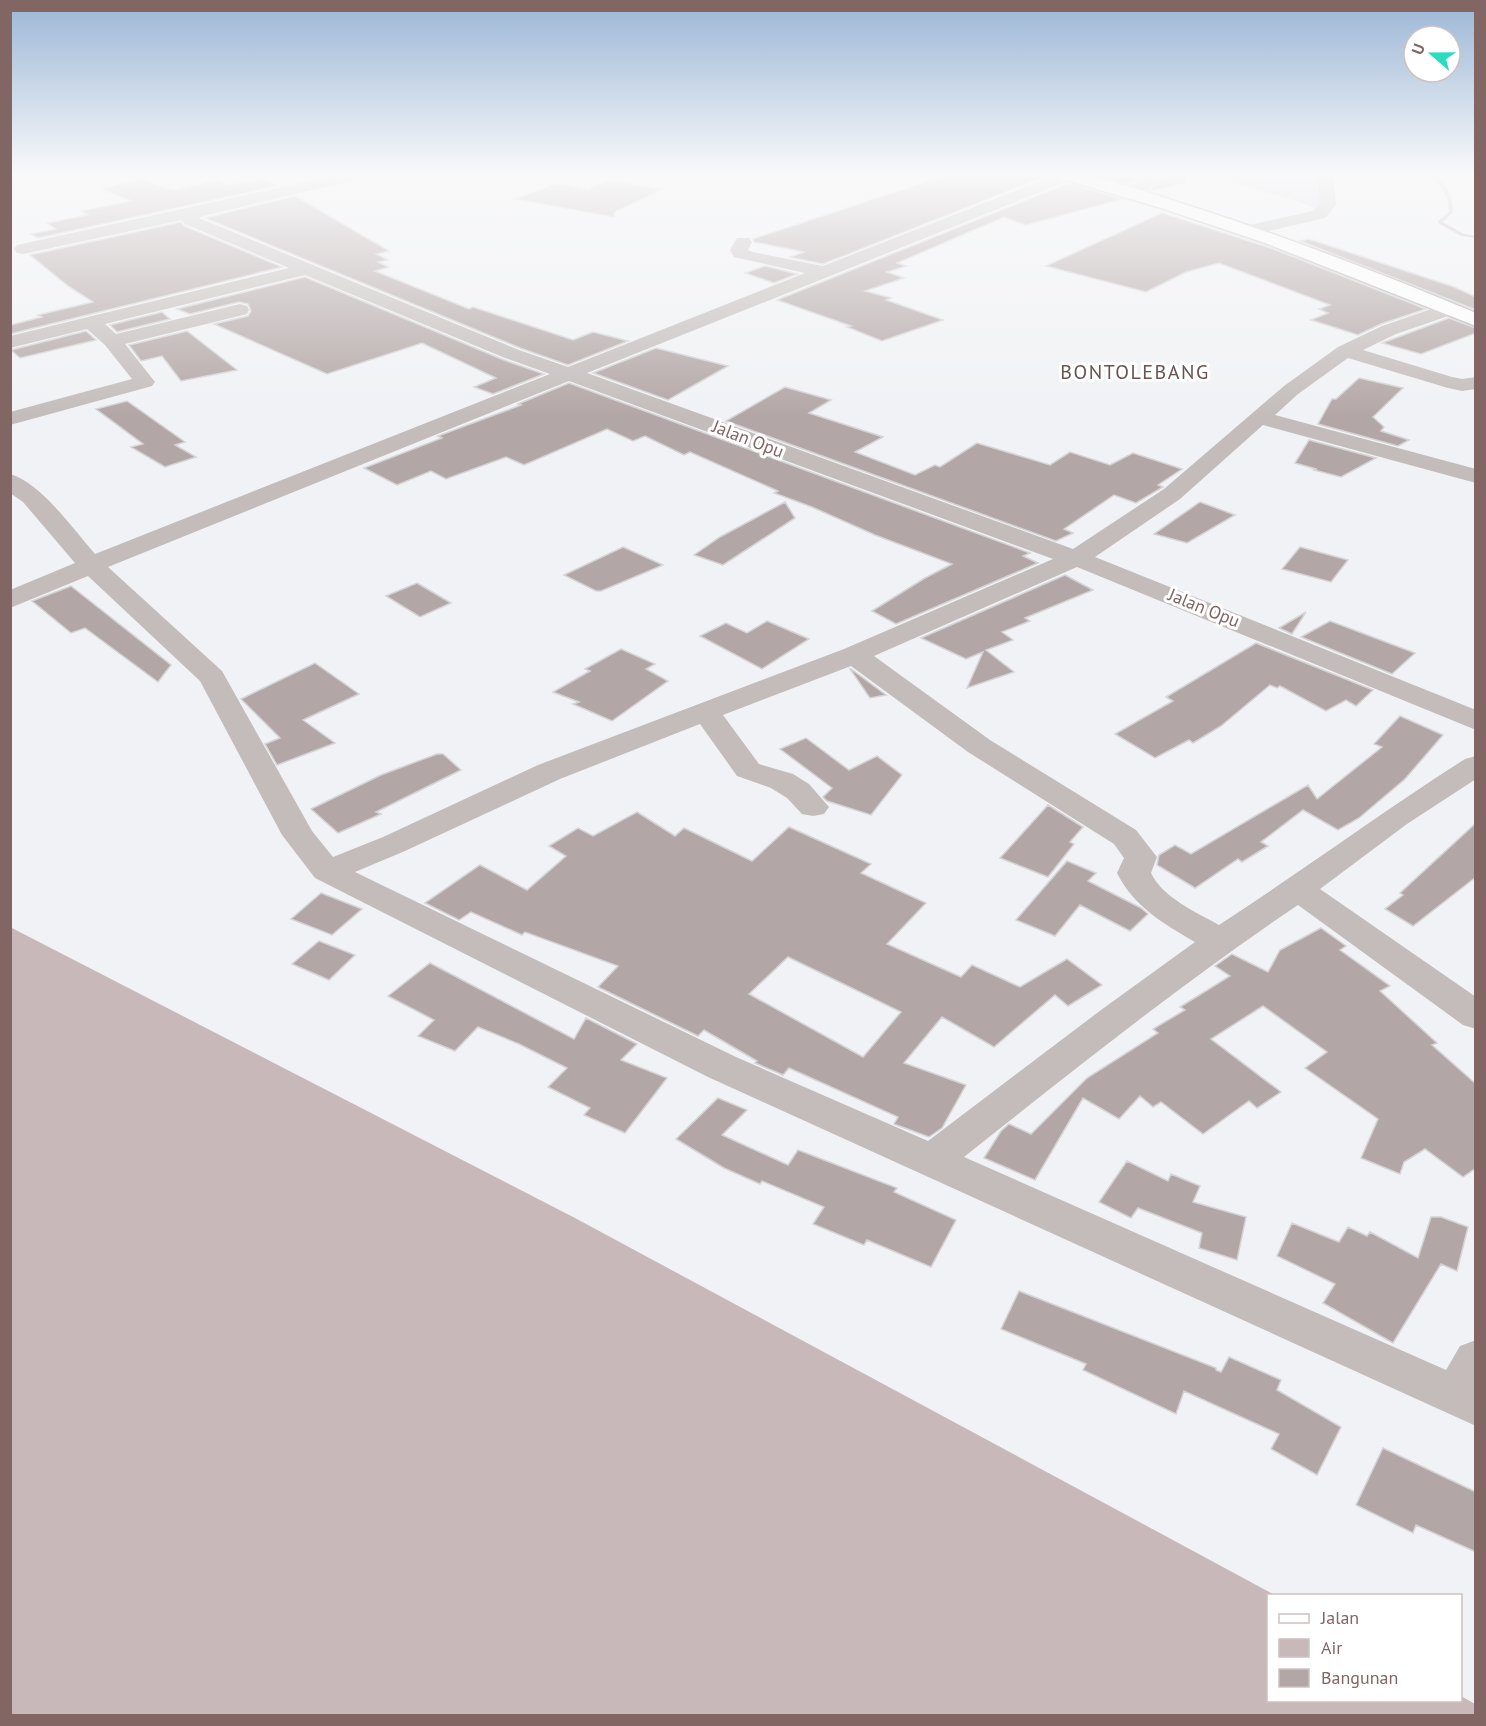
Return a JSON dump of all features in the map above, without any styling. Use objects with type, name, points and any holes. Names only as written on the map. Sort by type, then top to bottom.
[{"type":"main road","points":[[1311,255],[1373,277],[1476,320]]},
{"type":"street","name":"Jalan Opu","points":[[274,255],[441,326],[1195,603],[1476,721]]},
{"type":"street","points":[[744,255],[823,272]]},
{"type":"street","points":[[10,600],[91,565],[867,255]]},
{"type":"street","points":[[10,342],[307,268]]},
{"type":"street","points":[[327,871],[394,844],[549,772],[854,655],[1077,558],[1172,494],[1291,390],[1345,351],[1389,330],[1450,309]]},
{"type":"street","points":[[112,341],[240,310]]},
{"type":"street","points":[[10,419],[145,382],[112,341],[91,322]]},
{"type":"street","points":[[1345,351],[1448,382],[1462,385],[1476,383]]},
{"type":"street","points":[[1261,418],[1476,476]]},
{"type":"street","points":[[10,481],[31,497],[91,565],[212,677],[298,835],[327,871],[722,1067],[932,1160],[1469,1387]]},
{"type":"street","points":[[854,655],[989,752],[1125,837],[1141,857],[1134,873],[1137,884],[1150,896],[1220,941]]},
{"type":"street","points":[[705,711],[748,770],[782,781],[798,792],[813,807]]},
{"type":"street","points":[[932,1160],[1114,1019],[1220,941],[1298,889],[1396,817],[1476,765]]},
{"type":"street","points":[[1298,889],[1476,1016]]},
{"type":"water","points":[[10,927],[575,1218],[1273,1594],[1267,1594],[1267,1702],[1462,1702],[1462,1697],[1475,1704],[1475,1715],[11,1715]]},
{"type":"building","points":[[30,255],[252,255],[282,267],[10,334],[10,325],[42,317],[38,315],[93,302],[68,286]]},
{"type":"building","points":[[294,255],[377,255],[388,260],[378,262],[389,267],[375,271],[469,309],[473,307],[573,340],[593,332],[628,341],[568,365],[520,348]]},
{"type":"building","points":[[797,255],[847,255],[823,264],[790,257]]},
{"type":"building","points":[[890,255],[917,255],[897,263],[906,266],[887,272],[904,278],[865,291],[891,298],[886,300],[943,320],[882,341],[847,327],[851,326],[777,300]]},
{"type":"building","points":[[1071,255],[1288,255],[1426,309],[1381,324],[1358,335],[1311,320],[1328,313],[1319,309],[1330,305],[1219,263],[1186,272],[1146,292],[1046,266]]},
{"type":"building","points":[[1335,255],[1356,255],[1454,287],[1476,297],[1476,310]]},
{"type":"building","points":[[765,266],[797,274],[774,283],[745,273]]},
{"type":"building","points":[[305,277],[504,360],[544,374],[493,394],[474,387],[496,378],[422,343],[327,374],[214,324],[248,316],[251,311],[248,304],[239,302],[190,314],[177,309]]},
{"type":"building","points":[[162,312],[170,319],[117,332],[110,325]]},
{"type":"building","points":[[1449,318],[1476,328],[1476,333],[1421,354],[1382,343]]},
{"type":"building","points":[[86,331],[96,340],[20,358],[11,350]]},
{"type":"building","points":[[187,331],[237,370],[181,381],[162,356],[141,361],[129,345]]},
{"type":"building","points":[[656,348],[728,366],[668,400],[593,373]]},
{"type":"building","points":[[1359,378],[1403,388],[1373,417],[1384,427],[1381,431],[1409,440],[1398,446],[1318,424],[1332,399],[1336,399]]},
{"type":"building","points":[[569,383],[1030,553],[1023,556],[1038,563],[896,624],[872,611],[952,564],[774,493],[778,491],[690,452],[684,455],[645,436],[633,441],[607,429],[524,465],[506,457],[446,479],[431,471],[397,485],[364,468],[442,438],[438,436],[521,405],[518,404]]},
{"type":"building","points":[[785,387],[831,400],[809,413],[883,437],[855,452],[915,475],[935,465],[940,467],[977,443],[1050,465],[1070,452],[1110,465],[1133,453],[1182,469],[1158,485],[1163,487],[1136,503],[1114,495],[1064,529],[1073,533],[1056,541],[726,421]]},
{"type":"building","points":[[127,401],[185,442],[175,445],[196,457],[165,467],[131,447],[143,444],[96,409]]},
{"type":"building","points":[[1309,440],[1376,458],[1341,477],[1314,470],[1316,469],[1295,463]]},
{"type":"building","points":[[785,502],[795,518],[723,565],[694,555],[720,537]]},
{"type":"building","points":[[1200,502],[1235,515],[1187,543],[1154,534]]},
{"type":"building","points":[[623,547],[663,565],[601,591],[596,591],[564,575]]},
{"type":"building","points":[[1300,547],[1348,560],[1331,582],[1282,569]]},
{"type":"building","points":[[1065,575],[1093,590],[1025,618],[1030,621],[1002,632],[1013,640],[986,650],[1014,672],[967,688],[983,652],[966,659],[921,638]]},
{"type":"building","points":[[417,583],[451,603],[420,617],[386,596]]},
{"type":"building","points":[[71,586],[171,665],[158,682],[85,628],[71,633],[32,601]]},
{"type":"building","points":[[1306,612],[1292,634],[1279,628]]},
{"type":"building","points":[[767,621],[809,639],[762,669],[700,636],[726,623],[747,633]]},
{"type":"building","points":[[1330,621],[1415,653],[1392,674],[1301,637]]},
{"type":"building","points":[[1256,643],[1373,690],[1356,706],[1346,700],[1326,711],[1280,686],[1277,688],[1270,685],[1221,726],[1193,743],[1189,740],[1155,758],[1115,734],[1173,701],[1166,697]]},
{"type":"building","points":[[621,649],[655,664],[646,669],[668,681],[612,721],[573,704],[579,702],[553,692],[590,671],[585,669]]},
{"type":"building","points":[[315,663],[359,694],[303,720],[335,743],[277,765],[265,744],[280,738],[241,699]]},
{"type":"building","points":[[851,669],[886,695],[870,698]]},
{"type":"building","points":[[1400,716],[1443,735],[1405,779],[1359,818],[1338,830],[1303,810],[1261,842],[1268,846],[1242,862],[1238,859],[1195,888],[1157,865],[1159,855],[1175,845],[1191,854],[1308,785],[1317,799],[1382,747],[1374,744]]},
{"type":"building","points":[[806,738],[849,770],[877,756],[902,775],[871,815],[827,801],[823,797],[832,788],[780,749]]},
{"type":"building","points":[[437,754],[443,754],[461,770],[376,812],[381,814],[338,833],[311,809],[381,775]]},
{"type":"building","points":[[1048,805],[1083,827],[1070,842],[1074,844],[1048,877],[1000,858]]},
{"type":"building","points":[[637,812],[675,836],[684,828],[752,861],[789,827],[871,864],[861,873],[926,903],[887,944],[961,977],[972,965],[1020,987],[1067,959],[1102,985],[1068,1006],[1055,995],[994,1047],[942,1017],[904,1063],[966,1085],[942,1128],[929,1137],[894,1124],[898,1117],[789,1068],[783,1075],[755,1063],[757,1061],[704,1030],[698,1036],[598,987],[618,966],[525,932],[522,935],[471,912],[459,920],[425,903],[480,865],[527,890],[566,856],[549,846],[578,828],[593,836]],"holes":[[[788,957],[901,1012],[863,1057],[749,994]]]},
{"type":"building","points":[[1476,823],[1476,877],[1413,926],[1385,909],[1403,895],[1400,893]]},
{"type":"building","points":[[1067,861],[1096,873],[1088,881],[1141,908],[1148,914],[1130,931],[1080,905],[1055,936],[1016,920]]},
{"type":"building","points":[[321,893],[362,909],[332,935],[291,919]]},
{"type":"building","points":[[1321,928],[1346,946],[1340,950],[1390,986],[1380,991],[1437,1043],[1432,1045],[1476,1084],[1476,1168],[1463,1177],[1425,1149],[1404,1162],[1400,1174],[1361,1158],[1378,1119],[1305,1068],[1327,1052],[1263,1006],[1211,1039],[1281,1092],[1257,1108],[1249,1101],[1203,1134],[1161,1102],[1153,1107],[1140,1096],[1119,1119],[1083,1098],[1035,1180],[984,1158],[1001,1131],[1009,1124],[1031,1134],[1087,1078],[1158,1033],[1153,1029],[1185,1010],[1180,1007],[1230,976],[1215,966],[1232,954],[1268,972],[1280,950]]},
{"type":"building","points":[[319,941],[355,955],[329,980],[292,964]]},
{"type":"building","points":[[430,963],[574,1039],[586,1018],[637,1044],[621,1060],[667,1078],[625,1133],[584,1115],[590,1108],[548,1087],[567,1068],[519,1044],[478,1027],[455,1051],[418,1036],[434,1020],[388,996]]},
{"type":"building","points":[[718,1098],[747,1110],[722,1135],[788,1165],[798,1150],[897,1188],[894,1192],[956,1220],[931,1267],[867,1240],[864,1245],[813,1224],[824,1207],[762,1181],[760,1184],[724,1168],[676,1139]]},
{"type":"building","points":[[1127,1161],[1168,1181],[1171,1174],[1200,1186],[1193,1202],[1246,1217],[1237,1260],[1199,1248],[1202,1233],[1138,1208],[1131,1218],[1099,1202]]},
{"type":"building","points":[[1431,1217],[1441,1217],[1468,1227],[1457,1271],[1441,1264],[1393,1343],[1323,1303],[1335,1284],[1277,1256],[1292,1223],[1339,1242],[1348,1227],[1367,1236],[1370,1232],[1418,1258]]},
{"type":"building","points":[[1019,1291],[1216,1368],[1221,1372],[1229,1357],[1281,1380],[1277,1390],[1341,1427],[1317,1475],[1271,1449],[1279,1434],[1184,1391],[1176,1414],[1083,1370],[1086,1364],[1001,1329]]},
{"type":"building","points":[[1383,1448],[1476,1492],[1476,1552],[1416,1525],[1413,1533],[1356,1505]]},
{"type":"district","name":"BONTOLEBANG","points":[[1135,372]]}]
